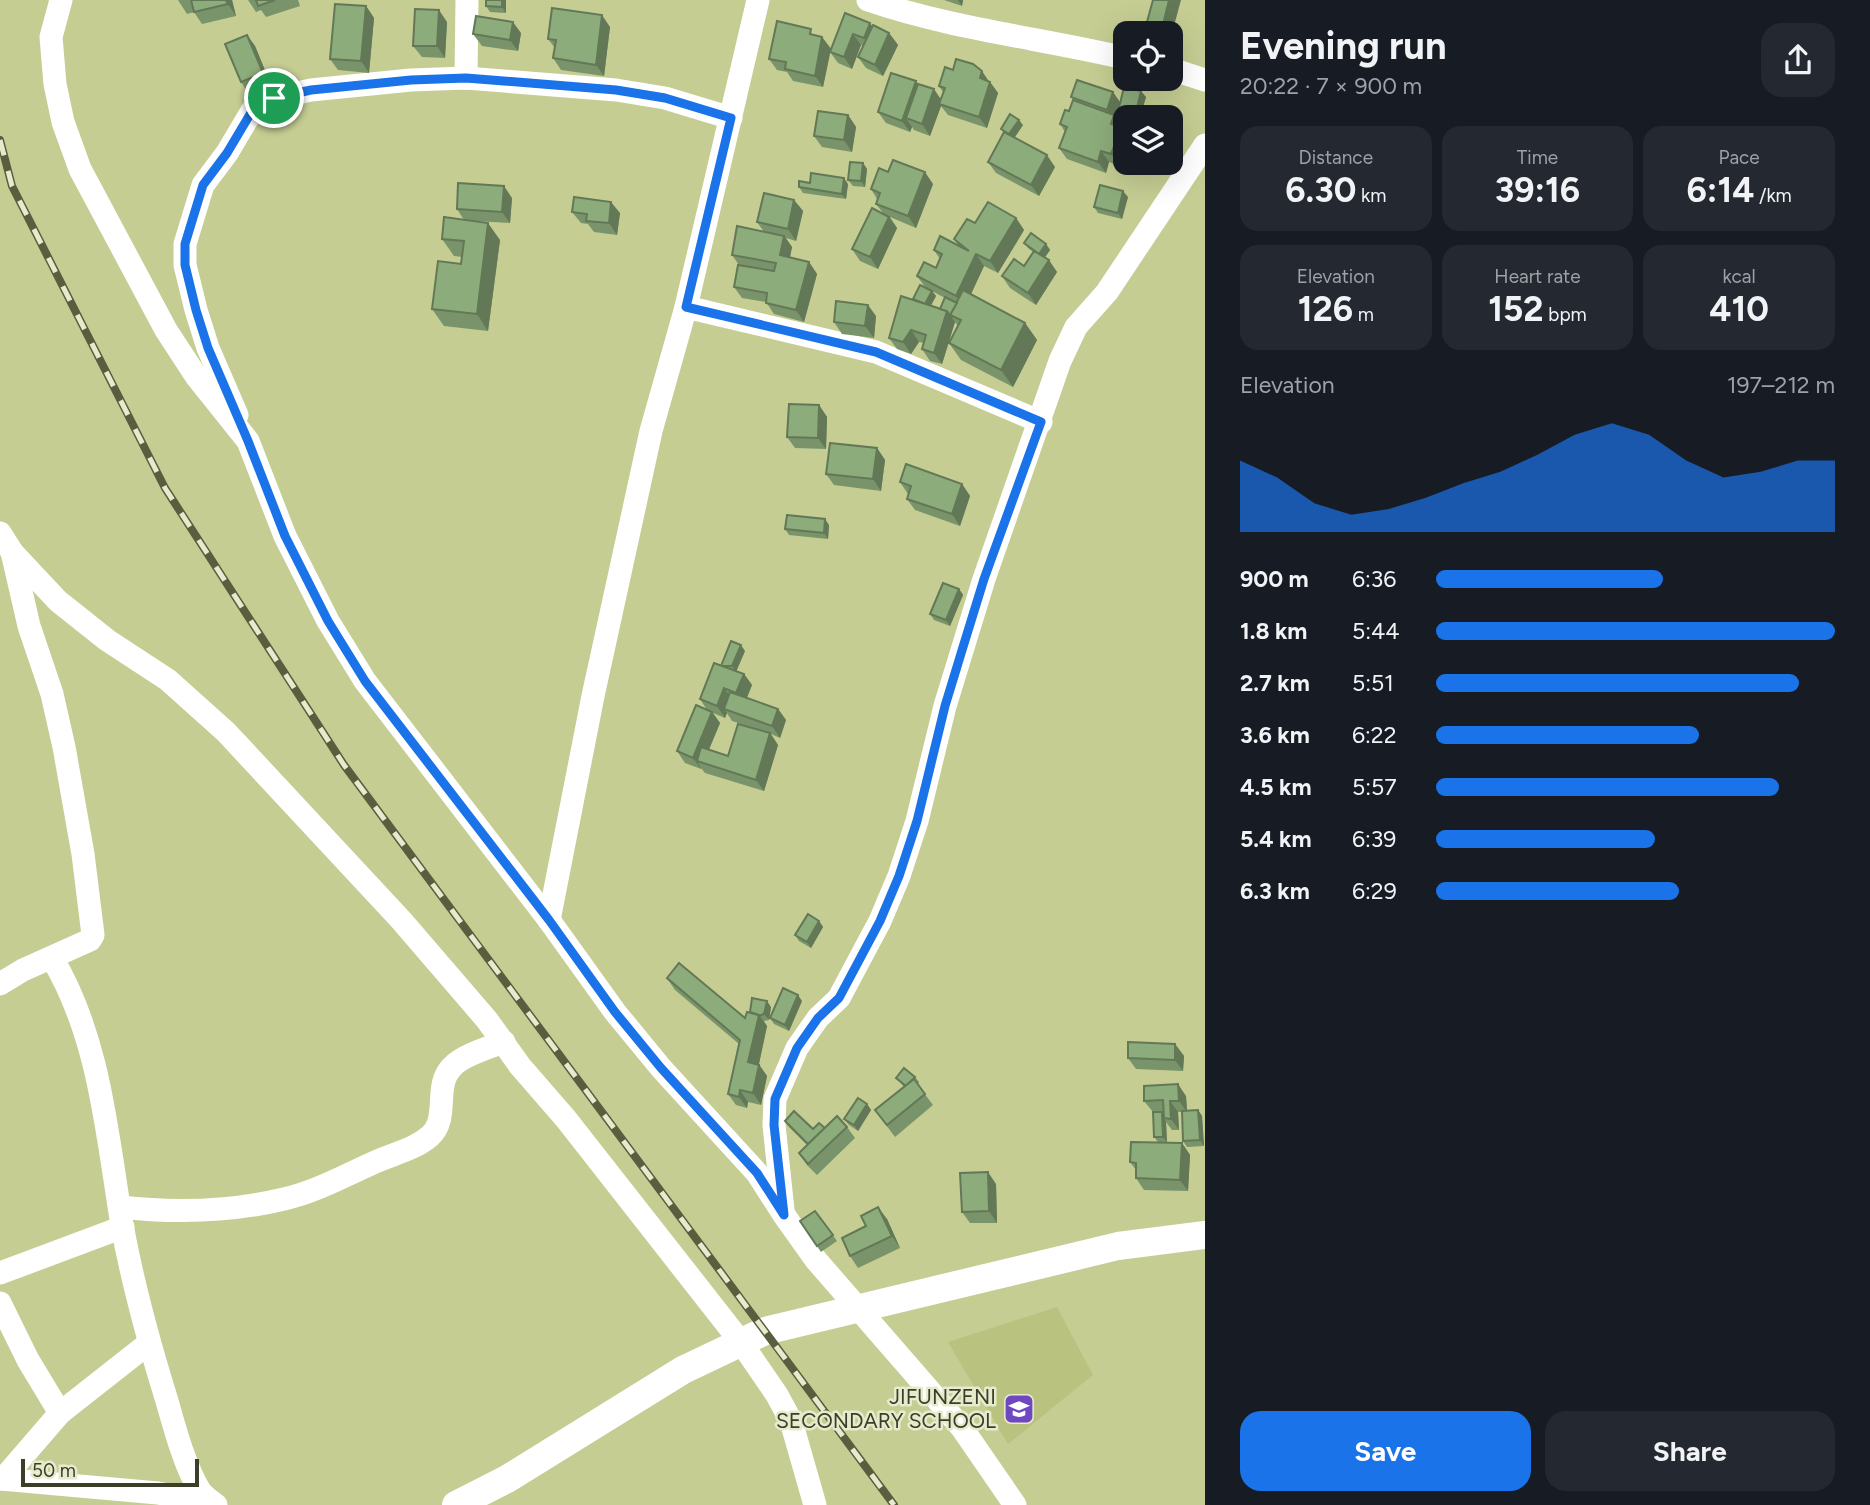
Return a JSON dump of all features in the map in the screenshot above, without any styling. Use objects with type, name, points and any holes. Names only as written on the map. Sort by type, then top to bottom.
[{"type":"street","points":[[61,0],[51,37],[55,85],[63,121],[79,169],[166,330],[196,376],[248,441]]},
{"type":"street","points":[[466,78],[467,0]]},
{"type":"street","points":[[549,920],[593,696],[650,431],[686,307],[758,0]]},
{"type":"street","points":[[868,0],[969,28],[1044,40],[1113,55]]},
{"type":"street","points":[[1183,73],[1205,80]]},
{"type":"street","points":[[731,118],[665,98],[616,90],[466,78],[411,80],[311,90],[274,98],[252,111],[227,153],[203,185],[185,244],[185,265],[208,348],[285,536],[328,621],[365,681],[549,920],[615,1012],[661,1068],[757,1173],[816,1260],[962,1428],[1015,1505]]},
{"type":"street","points":[[784,1215],[774,1125],[775,1099],[797,1048],[818,1018],[839,998],[880,921],[899,876],[917,821],[945,706],[984,579],[1041,422],[1060,361],[1076,327],[1107,292],[1205,145]]},
{"type":"street","points":[[686,307],[876,352],[1041,422]]},
{"type":"street","points":[[0,984],[23,970],[90,940],[93,935],[93,920],[64,747],[52,694],[29,626],[6,542]]},
{"type":"street","points":[[6,542],[58,601],[107,640],[168,680],[226,732],[401,920],[504,1042],[520,1066],[566,1119],[740,1341],[778,1395],[792,1421],[816,1505]]},
{"type":"street","points":[[52,958],[69,986],[90,1045],[121,1217],[149,1343],[172,1419],[203,1501]]},
{"type":"street","points":[[0,1273],[121,1217],[217,1209],[286,1199],[413,1148],[433,1134],[441,1116],[441,1090],[453,1065],[504,1042]]},
{"type":"street","points":[[456,1505],[507,1479],[683,1370],[765,1331],[1118,1246],[1205,1235]]},
{"type":"street","points":[[0,1303],[28,1360],[60,1413]]},
{"type":"street","points":[[2,1479],[60,1413],[149,1343]]},
{"type":"street","points":[[2,1479],[158,1493],[203,1501]]},
{"type":"shaded area","name":"JIFUNZENI SECONDARY SCHOOL","points":[[1057,1307],[1093,1375],[1008,1444],[948,1342]]},
{"type":"building","points":[[191,0],[226,0],[228,4],[194,12]]},
{"type":"building","points":[[256,0],[275,0],[258,6]]},
{"type":"building","points":[[486,0],[502,0],[502,7],[486,6]]},
{"type":"building","points":[[1153,0],[1169,0],[1164,21],[1147,21]]},
{"type":"building","points":[[335,4],[366,6],[361,61],[330,59]]},
{"type":"building","points":[[552,8],[602,15],[596,65],[553,58],[556,40],[548,39]]},
{"type":"building","points":[[415,9],[439,10],[437,46],[413,46]]},
{"type":"building","points":[[845,13],[870,23],[864,38],[853,34],[844,57],[830,52]]},
{"type":"building","points":[[476,16],[513,22],[510,40],[473,34]]},
{"type":"building","points":[[777,21],[811,29],[810,34],[822,37],[815,76],[785,69],[786,62],[769,59]]},
{"type":"building","points":[[873,25],[889,33],[875,65],[858,57]]},
{"type":"building","points":[[247,35],[263,73],[241,82],[225,44]]},
{"type":"building","points":[[956,59],[973,64],[982,71],[980,78],[990,82],[979,117],[939,104],[945,88],[939,86],[945,67],[953,70]]},
{"type":"building","points":[[891,73],[916,81],[902,121],[878,112]]},
{"type":"building","points":[[1077,80],[1113,92],[1107,110],[1071,97]]},
{"type":"building","points":[[918,84],[934,89],[922,124],[906,118]]},
{"type":"building","points":[[1123,91],[1141,91],[1138,105],[1120,105]]},
{"type":"building","points":[[1073,100],[1113,115],[1111,154],[1101,151],[1098,162],[1059,148],[1067,127],[1060,124],[1065,110],[1069,111]]},
{"type":"building","points":[[818,111],[848,115],[844,140],[814,136]]},
{"type":"building","points":[[1010,114],[1019,120],[1009,134],[1001,129]]},
{"type":"building","points":[[1004,132],[1047,155],[1031,185],[988,162]]},
{"type":"building","points":[[893,160],[925,172],[908,216],[876,204],[880,193],[871,189],[879,168],[888,172]]},
{"type":"building","points":[[850,162],[863,163],[861,181],[848,180]]},
{"type":"building","points":[[811,173],[844,178],[842,194],[799,187],[799,181],[810,183]]},
{"type":"building","points":[[458,183],[504,186],[502,212],[457,209]]},
{"type":"building","points":[[1100,185],[1123,191],[1118,213],[1094,207]]},
{"type":"building","points":[[764,193],[794,200],[788,229],[757,222]]},
{"type":"building","points":[[574,197],[611,202],[609,223],[586,221],[587,214],[572,212]]},
{"type":"building","points":[[988,202],[1016,218],[990,261],[976,254],[956,296],[917,276],[924,262],[936,268],[942,254],[934,250],[940,236],[969,251],[954,239],[967,219],[975,223]]},
{"type":"building","points":[[872,208],[889,217],[870,257],[852,249]]},
{"type":"building","points":[[444,217],[488,223],[477,314],[432,309],[438,261],[461,264],[464,241],[442,239]]},
{"type":"building","points":[[737,226],[784,236],[780,255],[809,262],[796,310],[766,303],[767,293],[734,287],[738,265],[774,271],[776,263],[732,255]]},
{"type":"building","points":[[1031,233],[1046,244],[1039,254],[1024,243]]},
{"type":"building","points":[[1034,251],[1049,260],[1028,293],[1002,276],[1014,259],[1024,266]]},
{"type":"building","points":[[920,285],[932,291],[925,304],[913,299]]},
{"type":"building","points":[[963,290],[1025,323],[1001,370],[949,343],[961,320],[950,315]]},
{"type":"building","points":[[901,296],[947,311],[934,353],[922,349],[926,335],[911,330],[903,342],[889,338]]},
{"type":"building","points":[[945,297],[957,303],[951,317],[947,311],[940,309]]},
{"type":"building","points":[[836,301],[868,305],[865,326],[834,322]]},
{"type":"building","points":[[789,404],[819,405],[818,438],[787,437]]},
{"type":"building","points":[[830,443],[877,448],[873,479],[826,474]]},
{"type":"building","points":[[906,464],[962,484],[952,514],[907,499],[911,486],[900,482]]},
{"type":"building","points":[[787,515],[825,519],[824,533],[785,529]]},
{"type":"building","points":[[943,583],[959,589],[946,620],[930,614]]},
{"type":"building","points":[[731,641],[741,645],[732,666],[721,666]]},
{"type":"building","points":[[714,663],[744,674],[736,693],[724,688],[717,706],[700,699]]},
{"type":"building","points":[[730,692],[778,709],[772,726],[724,709]]},
{"type":"building","points":[[696,705],[712,712],[693,758],[677,751]]},
{"type":"building","points":[[738,724],[770,733],[756,780],[697,761],[701,747],[728,756]]},
{"type":"building","points":[[808,914],[819,921],[807,942],[795,935]]},
{"type":"building","points":[[679,963],[745,1018],[747,1012],[759,1015],[748,1062],[759,1065],[753,1093],[740,1090],[739,1097],[728,1094],[740,1040],[667,978]]},
{"type":"building","points":[[783,988],[798,995],[785,1025],[770,1018]]},
{"type":"building","points":[[752,998],[767,1001],[764,1014],[759,1016],[750,1012]]},
{"type":"building","points":[[1128,1042],[1175,1044],[1175,1060],[1128,1058]]},
{"type":"building","points":[[904,1068],[915,1077],[906,1086],[896,1078]]},
{"type":"building","points":[[914,1079],[925,1094],[887,1125],[875,1110]]},
{"type":"building","points":[[1178,1084],[1179,1101],[1170,1101],[1171,1119],[1164,1118],[1163,1100],[1144,1101],[1144,1086]]},
{"type":"building","points":[[858,1098],[867,1104],[854,1125],[844,1119]]},
{"type":"building","points":[[1198,1110],[1200,1140],[1183,1141],[1182,1111]]},
{"type":"building","points":[[794,1111],[813,1129],[819,1123],[825,1128],[808,1144],[785,1121]]},
{"type":"building","points":[[1153,1112],[1162,1112],[1163,1137],[1154,1137]]},
{"type":"building","points":[[837,1116],[847,1127],[808,1164],[799,1153]]},
{"type":"building","points":[[1131,1142],[1182,1143],[1180,1180],[1136,1178],[1136,1163],[1130,1162]]},
{"type":"building","points":[[988,1172],[989,1211],[962,1212],[960,1173]]},
{"type":"building","points":[[878,1207],[892,1236],[850,1256],[842,1238],[866,1226],[861,1216]]},
{"type":"building","points":[[815,1211],[833,1235],[817,1246],[800,1221]]},
{"type":"railway","points":[[0,140],[12,186],[165,488],[344,765],[894,1505]]},
{"type":"place","name":"JIFUNZENI SECONDARY SCHOOL","points":[[1019,1409]]},
{"type":"route","points":[[466,78],[616,90],[665,98],[731,118],[686,307],[876,352],[1041,422],[984,579],[945,706],[917,821],[899,876],[880,921],[839,998],[818,1018],[797,1048],[775,1099],[774,1125],[784,1215],[757,1173],[661,1068],[615,1012],[549,920],[406,737],[365,681],[328,621],[285,536],[208,348],[196,310],[184,255],[203,185],[227,153],[252,111],[274,98],[311,90],[411,80],[466,78]]}]
